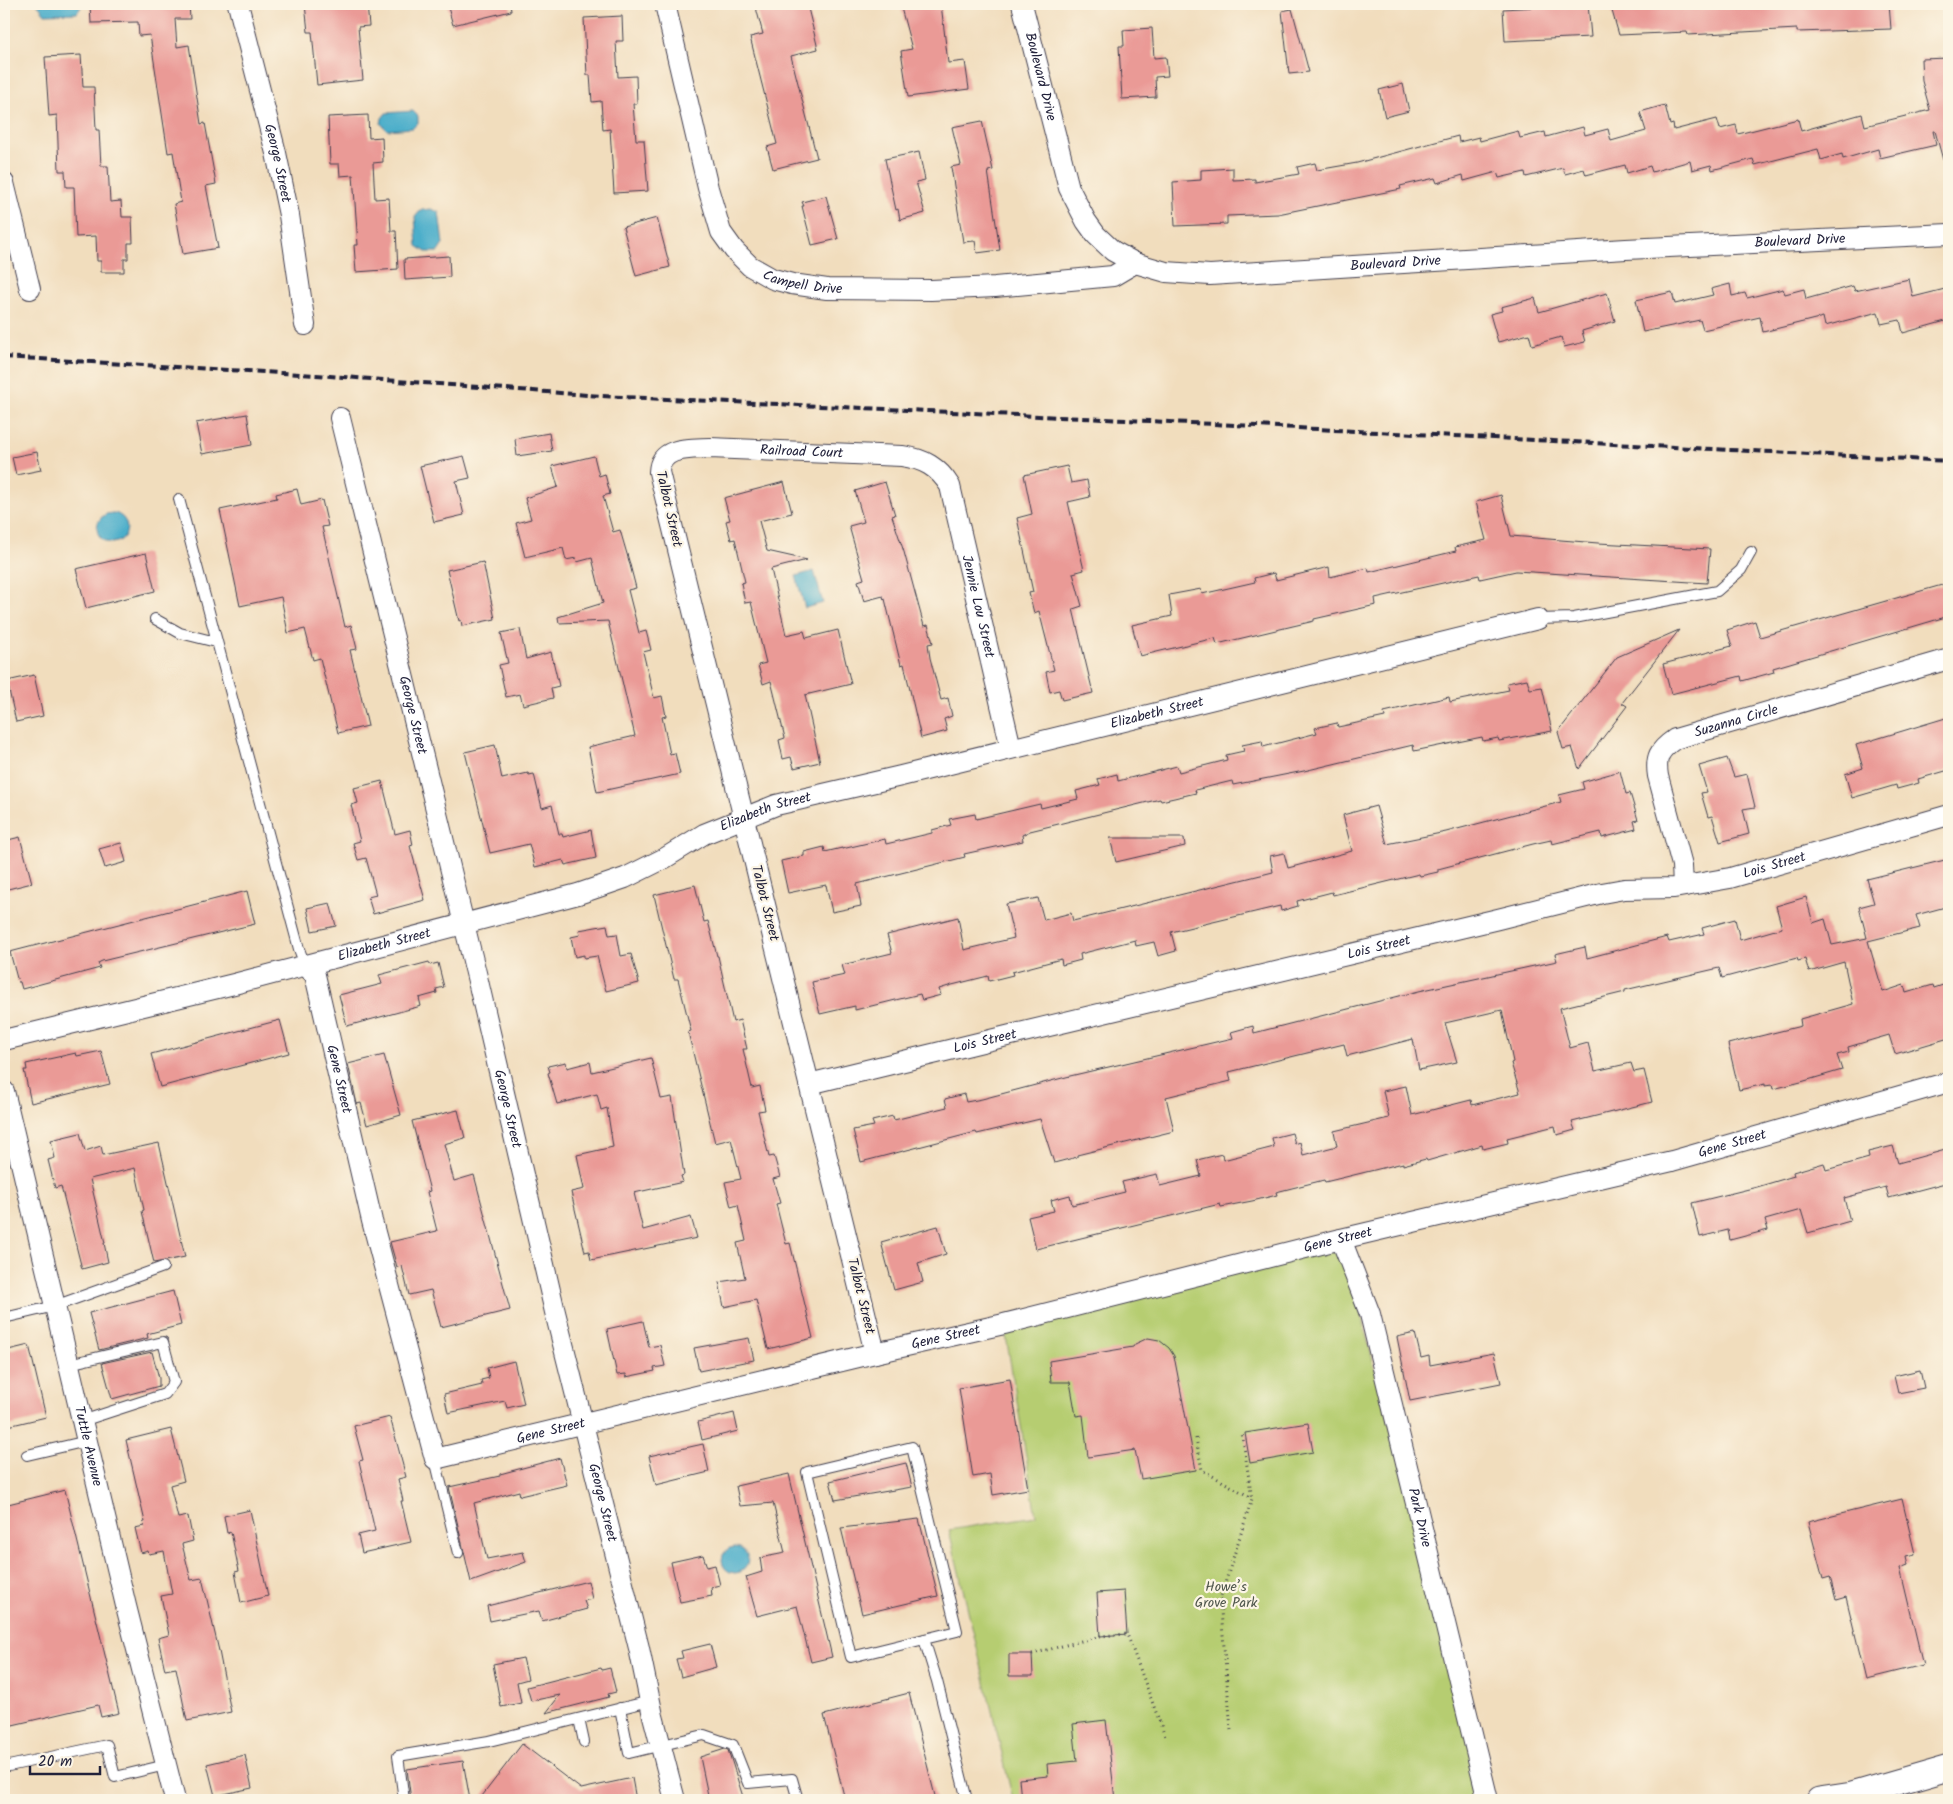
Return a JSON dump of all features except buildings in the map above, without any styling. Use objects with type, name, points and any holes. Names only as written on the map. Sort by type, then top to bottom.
[{"type":"street","name":"George Street","points":[[238,4],[276,153],[289,215],[305,325]]},
{"type":"street","name":"Campell Drive","points":[[665,4],[708,188],[721,232],[734,250],[750,266],[773,278],[827,289],[931,290],[994,287],[1113,276],[1136,263]]},
{"type":"street","name":"Boulevard Drive","points":[[1022,4],[1069,188],[1082,216],[1096,235],[1113,250],[1136,263],[1166,272],[1210,275],[1626,249],[1949,234]]},
{"type":"street","points":[[4,183],[30,290]]},
{"type":"street","name":"George Street","points":[[340,418],[650,1701],[676,1800]]},
{"type":"street","name":"Railroad Court","points":[[666,455],[678,450],[710,448],[902,456],[918,458],[936,469]]},
{"type":"street","name":"Talbot Street","points":[[666,455],[659,463],[659,472],[875,1352]]},
{"type":"street","name":"Jennie Lou Street","points":[[936,469],[944,476],[950,486],[1010,748]]},
{"type":"street","name":"Elizabeth Street","points":[[4,1040],[463,925],[578,894],[625,878],[666,858],[704,834],[776,805],[1254,690],[1538,619]]},
{"type":"street","name":"Suzanna Circle","points":[[1683,886],[1682,865],[1656,764],[1664,746],[1675,739],[1949,659]]},
{"type":"street","name":"Lois Street","points":[[810,1084],[1490,922],[1602,893],[1624,889],[1683,886],[1730,878],[1949,815]]},
{"type":"street","name":"Gene Street","points":[[305,965],[315,975],[372,1221],[435,1459],[875,1352],[1004,1324],[1341,1239],[1672,1161],[1949,1082]]},
{"type":"street","name":"Tuttle Avenue","points":[[4,1092],[174,1800]]},
{"type":"street","name":"Park Drive","points":[[1341,1239],[1370,1314],[1488,1800]]},
{"type":"street","points":[[1819,1800],[1856,1793],[1949,1768]]},
{"type":"lane","points":[[179,499],[299,949],[305,965]]},
{"type":"lane","points":[[1538,619],[1574,618],[1717,591],[1741,570],[1751,552]]},
{"type":"lane","points":[[155,619],[180,633],[216,642]]},
{"type":"lane","points":[[4,1318],[55,1306],[163,1267]]},
{"type":"lane","points":[[68,1364],[164,1342],[174,1382],[165,1394],[82,1421]]},
{"type":"lane","points":[[27,1455],[87,1441]]},
{"type":"lane","points":[[912,1447],[957,1632],[924,1639],[852,1657],[807,1472],[912,1447]]},
{"type":"lane","points":[[435,1459],[458,1553]]},
{"type":"lane","points":[[924,1639],[937,1680],[967,1800]]},
{"type":"lane","points":[[404,1800],[398,1756],[489,1741],[650,1701]]},
{"type":"lane","points":[[620,1708],[629,1753],[704,1735],[733,1745],[748,1783],[792,1779],[798,1800]]},
{"type":"lane","points":[[579,1719],[584,1742]]},
{"type":"lane","points":[[4,1767],[107,1745],[115,1777],[166,1765]]},
{"type":"path","points":[[1231,1730],[1220,1599],[1252,1499],[1242,1433]]},
{"type":"path","points":[[1196,1438],[1202,1470],[1252,1499]]},
{"type":"path","points":[[1032,1654],[1100,1636],[1127,1634],[1166,1739]]},
{"type":"green space","name":"Howe’s Grove Park","points":[[1341,1239],[1488,1800],[1013,1800],[949,1530],[1036,1516],[1004,1324]]},
{"type":"water","points":[[37,4],[83,4],[77,13],[45,14]]},
{"type":"water","points":[[413,111],[418,116],[418,123],[413,128],[387,130],[381,124],[382,118],[386,113]]},
{"type":"water","points":[[431,209],[439,212],[443,244],[438,252],[426,252],[417,246],[415,217],[421,210]]},
{"type":"water","points":[[112,513],[123,517],[127,528],[123,539],[112,543],[101,539],[97,528],[101,517]]},
{"type":"water","points":[[814,571],[823,603],[805,608],[796,576]]},
{"type":"water","points":[[735,1547],[744,1551],[748,1560],[744,1569],[735,1573],[726,1569],[722,1560],[726,1551]]},
{"type":"railway","points":[[4,357],[316,375],[601,396],[1257,426],[1949,461]]}]
